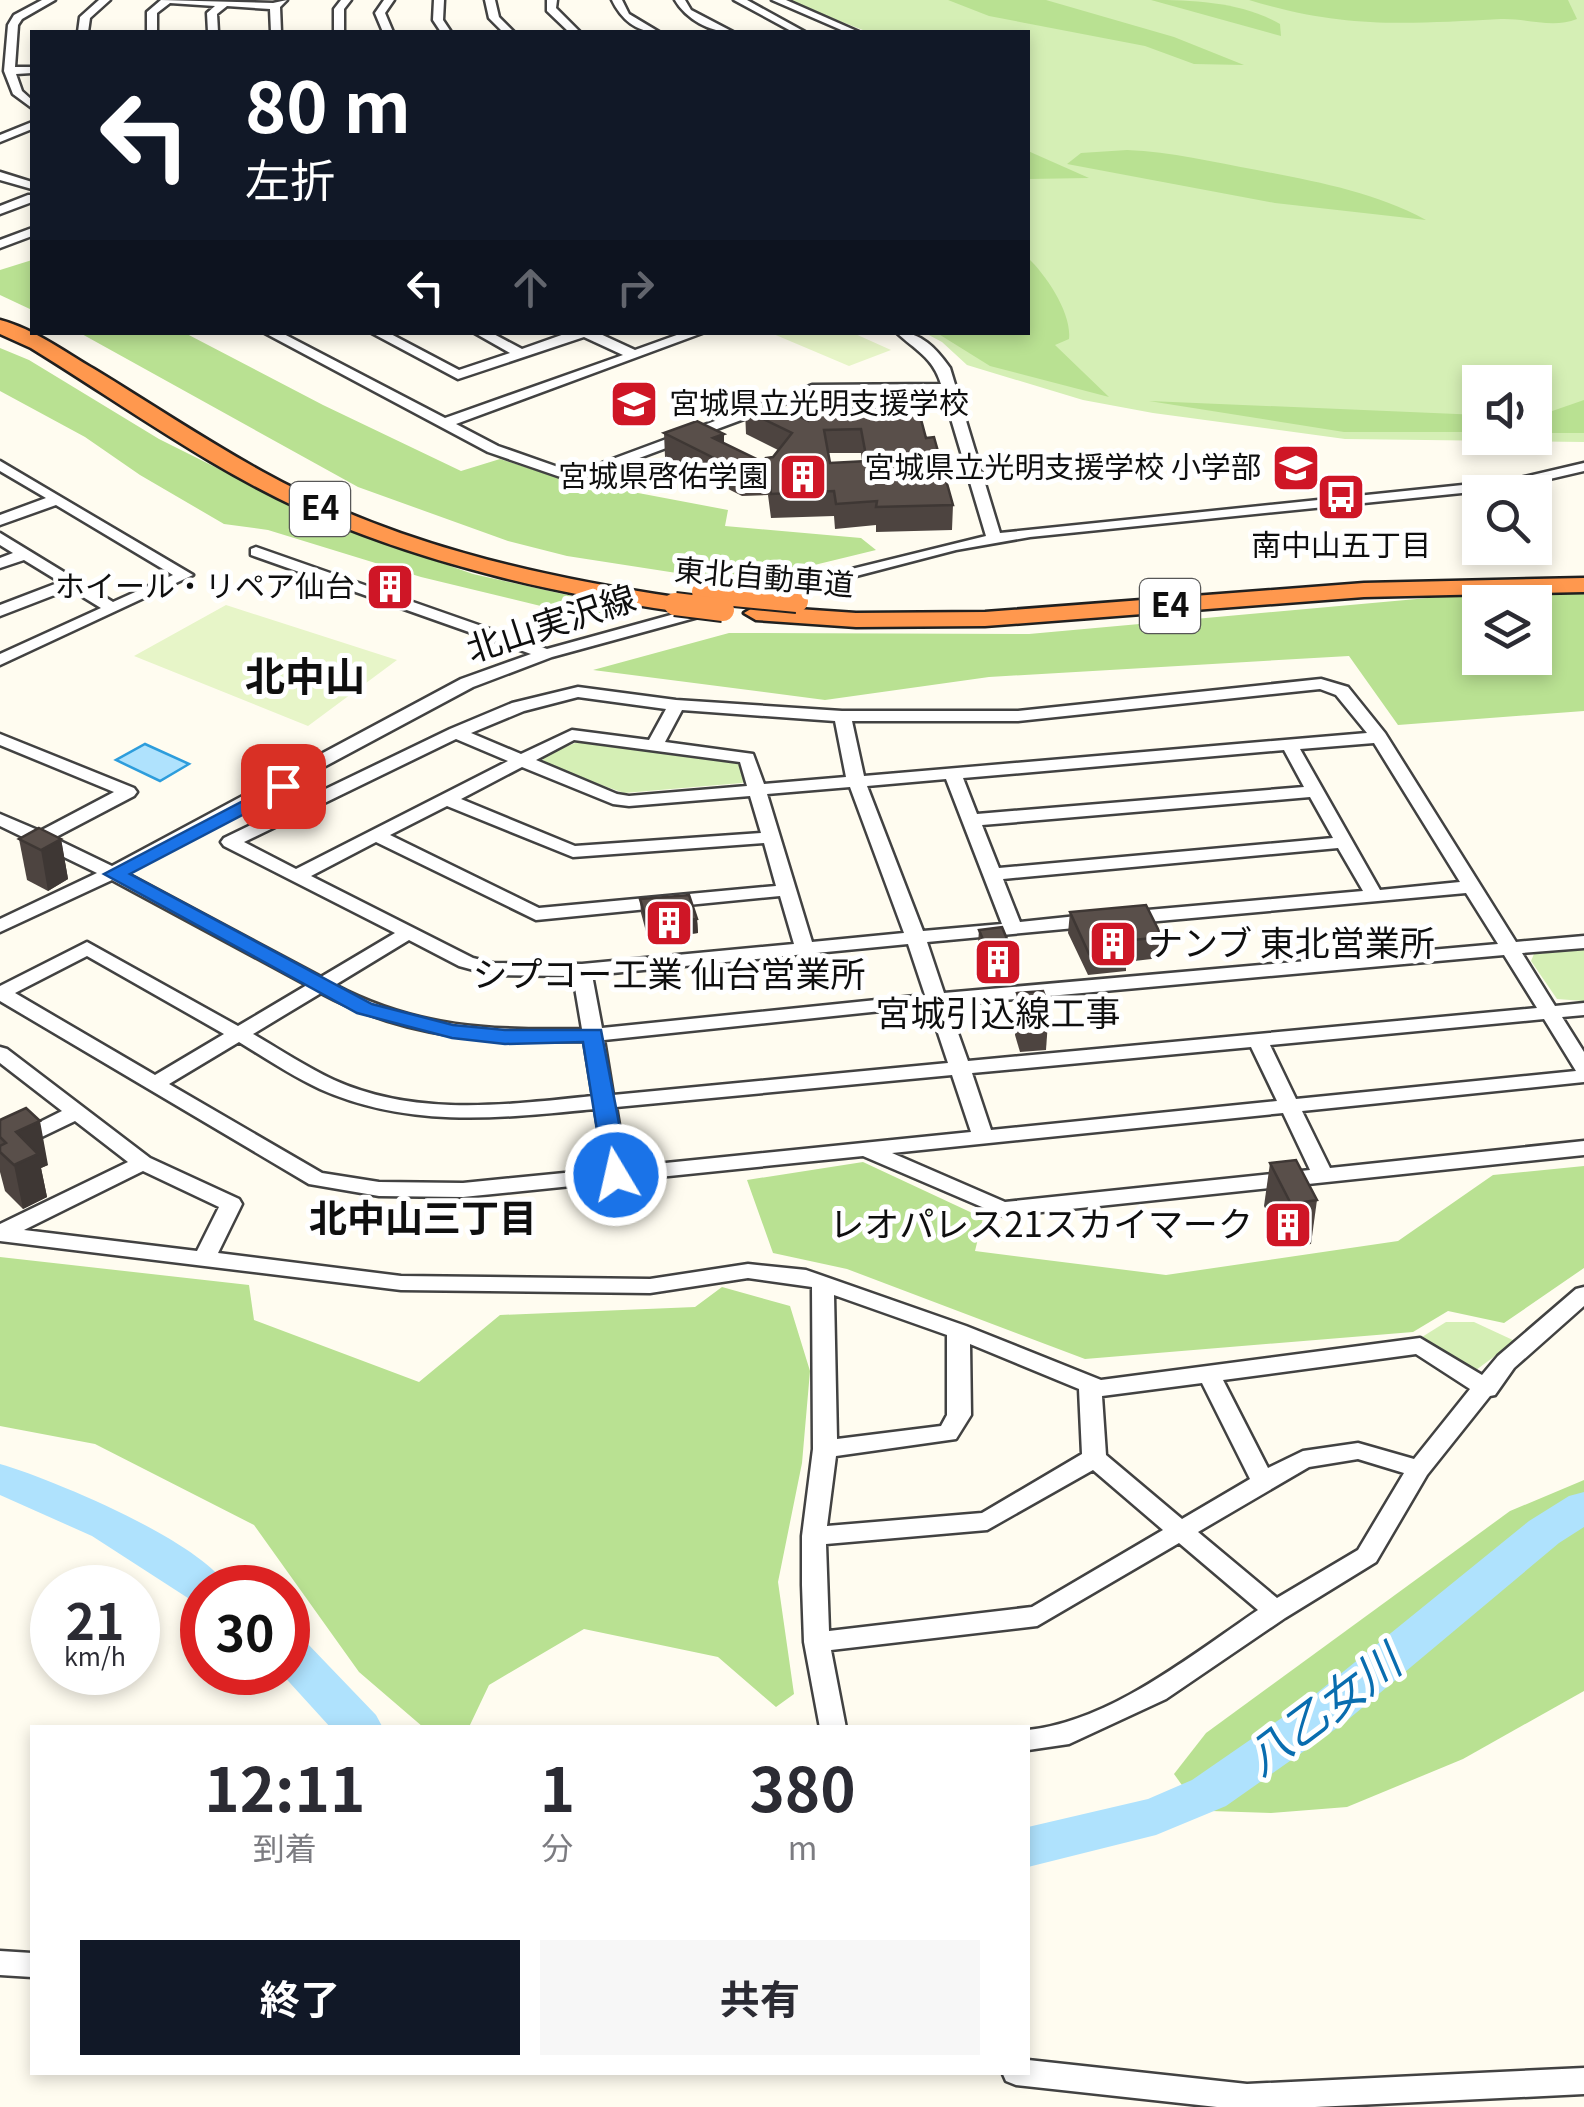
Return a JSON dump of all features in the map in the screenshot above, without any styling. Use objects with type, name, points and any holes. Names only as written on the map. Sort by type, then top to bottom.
[{"type":"highway","points":[[0,312],[30,325]]},
{"type":"highway","name":"東北自動車道","points":[[0,326],[38,344],[256,477],[328,513],[476,565],[589,590],[756,613],[856,620],[985,620],[1364,590],[1584,584]]},
{"type":"highway","name":"東北自動車道","points":[[51,335],[293,476],[375,514],[520,561],[703,592],[797,601],[996,604],[1339,577],[1584,571]]},
{"type":"street","points":[[30,103],[17,92],[7,73],[6,26],[50,0]]},
{"type":"street","points":[[83,30],[85,17],[105,0]]},
{"type":"street","points":[[152,30],[152,12],[169,0],[278,3],[276,30]]},
{"type":"street","points":[[340,30],[338,9],[346,0]]},
{"type":"street","points":[[387,30],[380,13],[389,0]]},
{"type":"street","points":[[439,0],[438,20],[445,30]]},
{"type":"street","points":[[490,0],[494,18],[507,30]]},
{"type":"street","points":[[552,0],[551,9],[569,30]]},
{"type":"street","points":[[617,0],[625,16],[650,30]]},
{"type":"street","points":[[680,0],[687,12],[724,30]]},
{"type":"street","points":[[740,0],[794,30]]},
{"type":"street","points":[[778,0],[849,30]]},
{"type":"street","points":[[213,30],[212,13],[224,4]]},
{"type":"street","points":[[0,99],[17,92]]},
{"type":"street","points":[[0,139],[30,126]]},
{"type":"street","points":[[1,176],[30,167]]},
{"type":"street","points":[[1,176],[30,185]]},
{"type":"street","points":[[0,213],[30,199]]},
{"type":"street","points":[[0,213],[30,229]]},
{"type":"street","points":[[0,244],[30,231]]},
{"type":"street","points":[[275,335],[494,449],[576,478],[812,390],[949,388]]},
{"type":"street","points":[[382,335],[458,375],[579,335]]},
{"type":"street","points":[[485,335],[522,354]]},
{"type":"street","points":[[589,335],[634,355]]},
{"type":"street","points":[[442,424],[691,335]]},
{"type":"street","points":[[906,335],[931,352],[943,368],[994,538]]},
{"type":"street","points":[[0,465],[185,575],[0,660]]},
{"type":"street","name":"北山実沢線","points":[[0,926],[114,874],[467,684],[546,654],[875,565],[994,538],[1511,484],[1584,467]]},
{"type":"street","points":[[0,520],[58,499]]},
{"type":"street","points":[[0,538],[112,608]]},
{"type":"street","points":[[256,552],[546,654]]},
{"type":"street","points":[[0,563],[25,554]]},
{"type":"street","points":[[0,611],[71,583]]},
{"type":"street","points":[[1472,887],[804,946],[582,970],[492,969],[466,962],[230,842],[518,706],[578,692],[676,705],[842,716],[1018,716],[1321,684],[1342,691],[1379,737],[1550,1012],[1584,1072],[1289,1107],[462,1190],[379,1189],[316,1180],[1,993],[87,948],[328,1085],[400,1106],[475,1114],[1258,1043],[1550,1012],[1584,1009]]},
{"type":"street","points":[[655,745],[676,705]]},
{"type":"street","points":[[842,716],[856,781],[915,936],[983,1136]]},
{"type":"street","points":[[456,733],[613,799],[1379,737]]},
{"type":"street","points":[[296,876],[572,735],[655,745],[747,758],[804,946]]},
{"type":"street","points":[[0,739],[128,792],[42,838]]},
{"type":"street","points":[[1289,744],[1374,895]]},
{"type":"street","points":[[952,772],[1013,928]]},
{"type":"street","points":[[972,820],[1315,791]]},
{"type":"street","points":[[446,799],[574,852],[773,838]]},
{"type":"street","points":[[0,820],[114,874],[364,1008],[452,1032],[505,1037],[593,1035],[1584,942]]},
{"type":"street","points":[[376,835],[536,914],[788,890]]},
{"type":"street","points":[[994,874],[1343,842]]},
{"type":"street","points":[[153,1085],[408,933]]},
{"type":"street","points":[[582,970],[616,1175]]},
{"type":"street","points":[[1258,1043],[1323,1175]]},
{"type":"street","points":[[0,1053],[9,1071],[79,1111],[143,1163],[232,1204],[204,1260]]},
{"type":"street","points":[[0,1150],[79,1111]]},
{"type":"street","points":[[867,1150],[1003,1209],[1584,1148]]},
{"type":"street","points":[[0,1233],[143,1163]]},
{"type":"street","points":[[0,1233],[401,1283],[650,1286],[748,1272],[806,1277],[958,1331],[1099,1388],[1420,1346],[1487,1388]]},
{"type":"street","points":[[823,1286],[825,1449],[814,1536],[817,1642],[832,1725]]},
{"type":"street","points":[[1030,1740],[1060,1737],[1157,1692],[1276,1611],[1367,1556],[1419,1469],[1454,1423],[1506,1362],[1584,1294]]},
{"type":"street","points":[[825,1449],[948,1433],[959,1415],[958,1331]]},
{"type":"street","points":[[1209,1374],[1262,1480]]},
{"type":"street","points":[[1090,1385],[1094,1458],[1276,1611]]},
{"type":"street","points":[[817,1642],[1037,1616],[1303,1459],[1358,1451],[1419,1469]]},
{"type":"street","points":[[814,1536],[987,1520],[1094,1458]]},
{"type":"street","points":[[0,1964],[30,1966]]},
{"type":"street","points":[[1030,2074],[1247,2102],[1584,2080]]},
{"type":"green space","points":[[785,0],[1584,0],[1584,442],[1552,442],[1552,365],[1462,365],[1462,440],[1345,439],[1153,413],[1083,400],[967,365],[929,335],[1030,335],[1030,30],[863,30]]},
{"type":"green space","points":[[948,0],[1046,0],[1174,37],[1244,65],[1194,64],[1145,46],[989,16]]},
{"type":"green space","points":[[1151,0],[1201,2],[1250,11],[1280,24],[1281,36]]},
{"type":"green space","points":[[1249,0],[1568,0],[1577,19],[1558,23],[1501,19],[1375,22],[1315,16]]},
{"type":"green space","points":[[1127,150],[1322,183],[1385,202],[1426,220],[1275,203],[1067,164],[1081,153]]},
{"type":"green space","points":[[1030,152],[1089,178],[1030,179]]},
{"type":"green space","points":[[1030,260],[1050,284],[1066,318],[1069,339],[1055,345],[1109,397],[990,366],[940,335],[1030,335]]},
{"type":"green space","points":[[30,261],[30,309],[0,295],[0,270]]},
{"type":"green space","points":[[84,335],[189,335],[461,471],[500,459],[559,478],[728,510],[725,526],[861,538],[876,550],[741,583],[567,556],[508,541],[358,487]]},
{"type":"green space","points":[[776,335],[857,335],[891,350],[849,366]]},
{"type":"green space","points":[[0,348],[29,360],[159,439],[327,523],[473,574],[626,608],[590,618],[421,577],[268,530],[224,524],[140,475],[85,437],[0,391]]},
{"type":"green space","points":[[1584,400],[1584,433],[1552,433],[1552,411]]},
{"type":"green space","points":[[1149,401],[1462,414],[1462,432],[1344,432]]},
{"type":"green space","points":[[1552,593],[1584,593],[1584,711],[1398,725],[1349,656],[989,677],[825,700],[593,670],[729,633],[1029,634],[1462,595],[1462,675],[1552,675]]},
{"type":"green space","points":[[226,605],[397,660],[308,726],[134,656]]},
{"type":"green space","points":[[580,741],[734,757],[749,778],[742,783],[624,793],[545,765],[542,757]]},
{"type":"green space","points":[[1584,950],[1584,1001],[1557,999],[1531,961],[1534,954]]},
{"type":"green space","points":[[863,1162],[983,1218],[975,1251],[1166,1275],[1398,1241],[1493,1175],[1584,1166],[1584,1268],[1504,1323],[1448,1311],[1413,1332],[1085,1359],[847,1269],[773,1253],[747,1180]]},
{"type":"green space","points":[[0,1257],[249,1285],[254,1320],[419,1382],[500,1315],[695,1307],[722,1287],[790,1306],[810,1371],[802,1463],[778,1582],[794,1694],[776,1707],[718,1657],[584,1629],[489,1685],[470,1725],[421,1725],[359,1672],[310,1603],[310,1565],[283,1565],[254,1525],[95,1444],[0,1426]]},
{"type":"green space","points":[[1446,1322],[1474,1322],[1515,1341],[1472,1373],[1422,1337]]},
{"type":"green space","points":[[1584,1480],[1584,1691],[1463,1759],[1347,1807],[1271,1813],[1211,1811],[1194,1802],[1174,1774],[1206,1733],[1510,1511]]},
{"type":"water","points":[[145,744],[189,764],[160,781],[116,760]]},
{"type":"building","points":[[915,397],[926,438],[934,437],[953,505],[876,507],[877,501],[836,504],[834,491],[771,494],[768,471],[742,472],[664,433],[697,421],[724,434],[713,438],[767,464],[766,458],[773,457],[792,433],[745,410],[767,402],[807,420],[799,400]],"holes":[[[861,429],[867,461],[830,463],[824,430]]]},
{"type":"building","points":[[39,828],[61,839],[41,850],[19,839]]},
{"type":"building","points":[[689,895],[697,919],[648,925],[640,899]]},
{"type":"building","points":[[1146,905],[1162,937],[1123,941],[1127,950],[1089,954],[1070,912]]},
{"type":"building","points":[[1002,927],[1019,968],[994,966],[979,930]]},
{"type":"building","points":[[1043,991],[1049,1008],[1023,1010],[1017,993]]},
{"type":"building","points":[[26,1108],[40,1121],[16,1132],[38,1154],[14,1165],[0,1152],[0,1146],[6,1143],[0,1137],[0,1120]]},
{"type":"building","points":[[1296,1160],[1317,1200],[1291,1204],[1270,1163]]},
{"type":"waterway","name":"八乙女川","points":[[0,1479],[107,1525],[180,1570]]},
{"type":"waterway","name":"八乙女川","points":[[1030,1847],[1156,1816],[1209,1793],[1328,1710],[1544,1532],[1584,1507]]},
{"type":"waterway","name":"八乙女川","points":[[310,1675],[357,1725]]},
{"type":"place","name":"宮城県立光明支援学校","points":[[634,404]]},
{"type":"place","name":"宮城県立光明支援学校 小学部","points":[[1296,468]]},
{"type":"place","name":"宮城県啓佑学園","points":[[803,477]]},
{"type":"place","name":"南中山五丁目","points":[[1341,497]]},
{"type":"place","name":"ホイール・リペア仙台","points":[[390,587]]},
{"type":"place","name":"シプコー工業 仙台営業所","points":[[669,923]]},
{"type":"place","name":"ナンブ 東北営業所","points":[[1113,944]]},
{"type":"place","name":"宮城引込線工事","points":[[998,962]]},
{"type":"place","name":"レオパレス21スカイマーク","points":[[1288,1225]]},
{"type":"district","name":"北中山","points":[[305,677]]},
{"type":"district","name":"北中山三丁目","points":[[423,1219]]},
{"type":"route","points":[[283,786],[114,874],[364,1008],[452,1032],[505,1037],[593,1035],[616,1175]]}]
